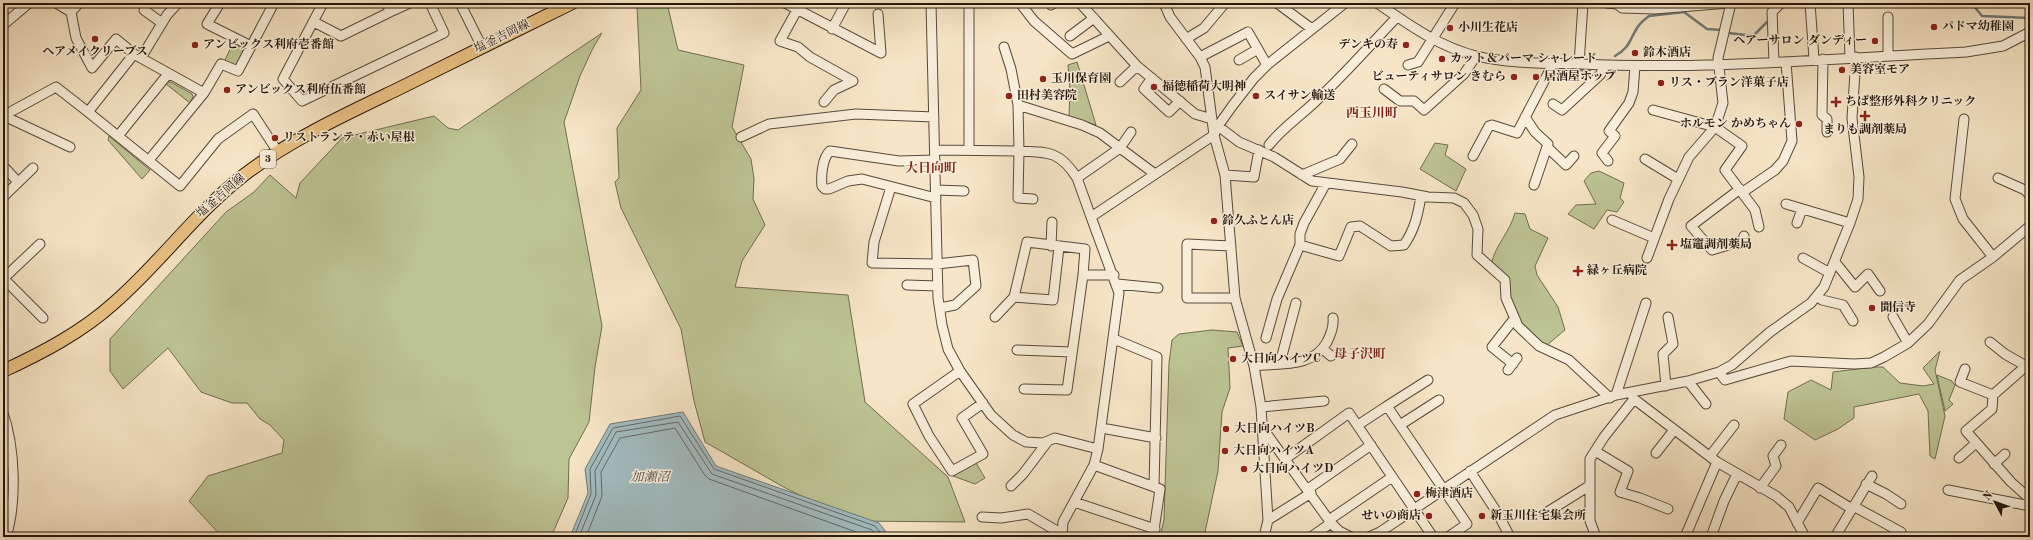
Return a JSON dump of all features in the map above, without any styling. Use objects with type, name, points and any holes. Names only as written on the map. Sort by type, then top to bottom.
[{"type":"main road","name":"塩釜吉岡線","points":[[3,371],[58,343],[104,312],[126,292],[214,200],[244,175],[278,152],[339,118],[572,3]]},
{"type":"street","points":[[3,25],[29,3]]},
{"type":"street","points":[[56,3],[71,12],[76,38],[92,68],[116,39],[138,56],[204,93]]},
{"type":"street","points":[[71,12],[79,3]]},
{"type":"street","points":[[88,112],[138,56],[178,3]]},
{"type":"street","points":[[220,3],[207,24],[251,46]]},
{"type":"street","points":[[149,160],[204,93],[221,64],[238,71],[274,3]]},
{"type":"street","points":[[323,3],[284,79],[302,101],[444,33],[430,3]]},
{"type":"street","points":[[387,3],[390,12]]},
{"type":"street","points":[[314,22],[341,36],[410,3]]},
{"type":"street","points":[[460,3],[482,47]]},
{"type":"street","points":[[785,3],[832,29],[881,53],[878,14]]},
{"type":"street","points":[[832,29],[846,3]]},
{"type":"street","points":[[931,3],[938,286],[940,308],[948,349],[960,372],[991,415],[1012,435],[1026,442],[1043,443],[1055,438],[1098,450]]},
{"type":"street","points":[[969,3],[969,150]]},
{"type":"street","points":[[1020,3],[1034,21],[1072,54],[1109,36]]},
{"type":"street","points":[[1080,3],[1137,66],[1195,114],[1215,122],[1239,142],[1274,157],[1312,181],[1326,184],[1402,192],[1421,196],[1454,198],[1464,203],[1473,215],[1478,229],[1477,255],[1505,280],[1506,298],[1518,326],[1539,346],[1569,360],[1613,397]]},
{"type":"street","points":[[1164,3],[1170,17],[1200,57],[1205,67],[1215,122],[1214,136],[1225,175],[1235,298],[1254,366],[1262,407],[1268,520],[1264,537]]},
{"type":"street","points":[[1186,39],[1204,28],[1225,3]]},
{"type":"street","points":[[1278,3],[1312,29]]},
{"type":"street","points":[[1215,122],[1267,65],[1345,3]]},
{"type":"street","points":[[1377,3],[1397,17],[1452,48],[1476,56],[1519,62],[1553,64],[1605,66],[1719,65],[1984,50],[2003,46],[2030,32]]},
{"type":"street","points":[[1408,65],[1418,62],[1455,3]]},
{"type":"street","points":[[1579,64],[1583,3]]},
{"type":"street","points":[[1606,3],[1617,4],[1622,8],[1655,9],[1692,4],[1730,3],[1718,58],[1723,103],[1715,127],[1694,150],[1678,179],[1647,258]]},
{"type":"street","points":[[1774,62],[1772,12],[1781,3]]},
{"type":"street","points":[[1810,3],[1818,59],[1822,115],[1827,120],[1827,132]]},
{"type":"street","points":[[1369,537],[1380,532],[1555,415],[1613,397],[1633,396],[1719,372],[1732,365],[1770,332],[1811,303],[1817,296],[1835,262],[1858,199],[1859,177],[1852,118],[1853,57],[1848,3]]},
{"type":"street","points":[[144,10],[162,23]]},
{"type":"street","points":[[796,10],[780,41],[798,47],[810,57],[853,82],[834,90],[824,102]]},
{"type":"street","points":[[1269,145],[1278,134],[1317,100],[1352,66],[1397,17]]},
{"type":"street","points":[[1888,17],[1888,55]]},
{"type":"street","points":[[1070,36],[1094,18]]},
{"type":"street","points":[[1200,57],[1248,32],[1267,65]]},
{"type":"street","points":[[1004,47],[1011,69],[1018,106],[1018,198],[1033,199]]},
{"type":"street","points":[[1239,60],[1258,49]]},
{"type":"street","points":[[1384,89],[1400,101],[1414,101],[1424,110],[1464,74],[1476,56]]},
{"type":"street","points":[[1742,242],[1712,250],[1690,226],[1775,170],[1783,161],[1792,141],[1786,62]]},
{"type":"street","points":[[1473,156],[1489,126],[1492,125],[1517,133],[1553,64]]},
{"type":"street","points":[[1120,82],[1137,66]]},
{"type":"street","points":[[1553,104],[1562,110],[1600,75],[1605,66]]},
{"type":"street","points":[[1608,161],[1602,153],[1615,136],[1605,128],[1629,103],[1634,92],[1635,66]]},
{"type":"street","points":[[118,136],[168,74]]},
{"type":"street","points":[[1152,78],[1144,89],[1169,112],[1180,102]]},
{"type":"street","points":[[3,116],[56,87],[180,186],[218,139],[253,114],[278,152]]},
{"type":"street","points":[[1018,106],[1082,124],[1100,133],[1155,174]]},
{"type":"street","points":[[1653,110],[1715,127],[1742,146],[1725,170],[1755,210],[1759,227]]},
{"type":"street","points":[[741,137],[769,124],[833,116],[870,114],[934,117]]},
{"type":"street","points":[[3,116],[56,144],[70,147]]},
{"type":"street","points":[[1525,117],[1535,132],[1548,144],[1534,185]]},
{"type":"street","points":[[1964,119],[1955,199],[1963,219],[1992,257]]},
{"type":"street","points":[[1077,178],[1120,148],[1131,132]]},
{"type":"street","points":[[1091,217],[1214,136]]},
{"type":"street","points":[[1302,175],[1340,159],[1352,144]]},
{"type":"street","points":[[1547,147],[1566,165],[1574,156]]},
{"type":"street","points":[[964,191],[936,194],[891,187],[862,178],[848,181],[829,190],[822,186],[821,181],[826,157],[830,151],[899,161],[969,150],[1048,152],[1058,156],[1068,165],[1077,178],[1120,293],[1098,450],[1094,465],[1063,522],[1062,535],[1028,514],[1001,518],[982,517]]},
{"type":"street","points":[[1225,175],[1254,177],[1259,150]]},
{"type":"street","points":[[1645,159],[1678,179]]},
{"type":"street","points":[[3,197],[33,168]]},
{"type":"street","points":[[3,170],[6,169],[18,182]]},
{"type":"street","points":[[1998,178],[2025,190],[2030,195]]},
{"type":"street","points":[[1266,338],[1277,299],[1300,245],[1300,234],[1304,223],[1326,184]]},
{"type":"street","points":[[891,187],[874,242],[872,263],[937,264],[973,260],[976,286],[955,305],[940,308]]},
{"type":"street","points":[[1300,245],[1338,256],[1351,227],[1354,225],[1360,226],[1392,246],[1404,245],[1412,233],[1418,214],[1421,196]]},
{"type":"street","points":[[1786,204],[1850,223]]},
{"type":"street","points":[[1797,223],[1802,209]]},
{"type":"street","points":[[1612,220],[1654,238]]},
{"type":"street","points":[[1014,296],[1053,300],[1055,247],[1052,222]]},
{"type":"street","points":[[1719,372],[1725,380],[1791,361],[1854,364],[1871,362],[1908,343],[1928,324],[1960,280],[1992,257],[2030,226]]},
{"type":"street","points":[[995,317],[1014,296],[1028,242],[1055,247],[1085,249],[1083,275],[1067,390],[1024,389]]},
{"type":"street","points":[[40,244],[3,278],[42,318]]},
{"type":"street","points":[[1231,246],[1187,244],[1187,298],[1235,298]]},
{"type":"street","points":[[1803,258],[1830,273]]},
{"type":"street","points":[[1835,262],[1855,287],[1868,274],[1880,291]]},
{"type":"street","points":[[1083,275],[1114,275]]},
{"type":"street","points":[[1117,284],[1158,288]]},
{"type":"street","points":[[907,285],[938,286]]},
{"type":"street","points":[[1817,296],[1822,300],[1843,305],[1853,321]]},
{"type":"street","points":[[1613,397],[1646,302]]},
{"type":"street","points":[[1280,363],[1296,303]]},
{"type":"street","points":[[1666,386],[1663,354],[1672,344],[1668,317]]},
{"type":"street","points":[[1893,317],[1908,343]]},
{"type":"street","points":[[1254,366],[1301,362],[1317,355],[1323,349],[1331,335],[1334,318]]},
{"type":"street","points":[[1512,364],[1492,347],[1514,319]]},
{"type":"street","points":[[1114,338],[1156,357],[1156,438],[1154,487]]},
{"type":"street","points":[[1990,342],[2005,354],[2026,366],[1993,395],[1992,409],[1966,431],[1994,464],[2030,498]]},
{"type":"street","points":[[1323,349],[1331,356]]},
{"type":"street","points":[[1017,350],[1072,352]]},
{"type":"street","points":[[1965,368],[1960,382],[1993,395]]},
{"type":"street","points":[[960,372],[913,404],[929,436],[952,471],[983,454],[962,418],[983,403]]},
{"type":"street","points":[[1358,425],[1428,380]]},
{"type":"street","points":[[1688,381],[1706,404]]},
{"type":"street","points":[[1633,396],[1674,430],[1714,459],[1789,507],[1805,537]]},
{"type":"street","points":[[1596,537],[1590,521],[1590,459],[1633,396]]},
{"type":"street","points":[[1400,426],[1439,400]]},
{"type":"street","points":[[1262,407],[1324,401]]},
{"type":"street","points":[[1387,406],[1467,524],[1448,537]]},
{"type":"street","points":[[3,412],[7,423],[12,453],[7,469],[6,537]]},
{"type":"street","points":[[1285,460],[1349,412],[1433,537]]},
{"type":"street","points":[[1685,536],[1714,459],[1734,425]]},
{"type":"street","points":[[1107,429],[1156,438]]},
{"type":"street","points":[[1264,430],[1330,522],[1339,531],[1351,537]]},
{"type":"street","points":[[1656,453],[1674,430]]},
{"type":"street","points":[[1011,486],[1023,474],[1048,441]]},
{"type":"street","points":[[1959,458],[1976,443]]},
{"type":"street","points":[[1268,520],[1371,445]]},
{"type":"street","points":[[1760,488],[1776,466],[1774,456],[1781,445]]},
{"type":"street","points":[[1595,451],[1628,471],[1620,492],[1668,509]]},
{"type":"street","points":[[1994,464],[2005,454]]},
{"type":"street","points":[[1074,502],[1154,533],[1160,489],[1094,465]]},
{"type":"street","points":[[1470,471],[1495,508],[1510,537]]},
{"type":"street","points":[[1711,537],[1724,501],[1737,474]]},
{"type":"street","points":[[1835,537],[1872,476]]},
{"type":"street","points":[[1311,537],[1392,477]]},
{"type":"street","points":[[1866,484],[1886,494],[1900,504]]},
{"type":"street","points":[[1549,511],[1589,486]]},
{"type":"street","points":[[1797,523],[1818,488],[1901,532],[1899,537]]},
{"type":"street","points":[[1948,490],[2030,506]]},
{"type":"green space","points":[[647,3],[667,3],[678,50],[744,65],[732,127],[751,159],[754,179],[753,199],[765,225],[742,261],[735,287],[848,295],[865,402],[948,477],[965,522],[855,521],[787,489],[705,442],[694,401],[681,329],[621,208],[615,182],[619,178],[617,128],[641,90],[637,7]]},
{"type":"green space","points":[[602,33],[580,76],[564,122],[602,326],[595,367],[589,422],[569,459],[568,498],[551,537],[222,537],[189,501],[208,476],[282,453],[284,440],[270,425],[260,419],[247,403],[232,403],[201,392],[168,348],[123,389],[110,371],[110,339],[226,212],[254,192],[270,175],[296,198],[300,183],[342,138],[434,116],[448,128],[458,130]]},
{"type":"green space","points":[[233,43],[241,47],[243,52],[237,64],[231,66],[224,62]]},
{"type":"green space","points":[[1077,62],[1096,125],[1069,117],[1070,89],[1068,65]]},
{"type":"green space","points":[[171,82],[192,94],[193,97],[190,103],[166,84]]},
{"type":"green space","points":[[109,136],[150,170],[142,179],[108,140]]},
{"type":"green space","points":[[1435,143],[1448,145],[1445,155],[1466,169],[1456,191],[1420,169]]},
{"type":"green space","points":[[1599,171],[1624,183],[1620,198],[1624,202],[1617,212],[1607,210],[1594,229],[1568,214],[1576,205],[1596,204],[1584,181],[1591,173]]},
{"type":"green space","points":[[1515,213],[1525,214],[1530,229],[1548,238],[1535,266],[1537,275],[1558,307],[1565,330],[1547,345],[1530,333],[1523,325],[1514,307],[1508,276],[1491,265],[1496,251],[1513,220]]},
{"type":"green space","points":[[1212,330],[1237,332],[1243,346],[1228,348],[1230,388],[1222,412],[1218,471],[1204,537],[1160,537],[1164,520],[1169,363],[1172,340],[1179,334]]},
{"type":"green space","points":[[1940,351],[1935,370],[1945,416],[1935,459],[1930,456],[1928,411],[1919,394],[1854,407],[1854,418],[1838,429],[1815,440],[1784,419],[1788,392],[1811,380],[1831,390],[1833,372],[1883,367],[1900,383],[1923,386],[1934,384],[1923,368]]},
{"type":"green space","points":[[1937,375],[1952,381],[1955,385],[1949,400],[1953,404],[1945,411]]},
{"type":"green space","points":[[976,463],[985,478],[975,484],[953,476]]},
{"type":"water","name":"加瀬沼","points":[[683,412],[716,466],[879,523],[890,537],[570,537],[588,493],[585,469],[610,424]]},
{"type":"waterway","points":[[1835,3],[1844,4]]},
{"type":"waterway","points":[[1924,3],[1973,5],[1982,16],[2030,18]]},
{"type":"waterway","points":[[1615,56],[1629,44],[1638,26],[1649,16],[1684,12],[1707,29],[1721,30]]},
{"type":"waterway","points":[[1729,33],[1753,36],[1767,22]]},
{"type":"waterway","points":[[1554,71],[1590,70]]},
{"type":"place","name":"パドマ幼稚園","points":[[1934,27]]},
{"type":"place","name":"小川生花店","points":[[1450,28]]},
{"type":"place","name":"ヘアメイクリーブス","points":[[95,39]]},
{"type":"place","name":"ヘアーサロン ダンディー","points":[[1875,41]]},
{"type":"place","name":"アンビックス利府壱番館","points":[[195,45]]},
{"type":"place","name":"デンキの寿","points":[[1406,45]]},
{"type":"place","name":"鈴木酒店","points":[[1635,53]]},
{"type":"place","name":"カット＆パーマ シャレード","points":[[1442,59]]},
{"type":"place","name":"美容室モア","points":[[1842,70]]},
{"type":"place","name":"ビューティサロン きむら","points":[[1514,77]]},
{"type":"place","name":"居酒屋ホップ","points":[[1536,77]]},
{"type":"place","name":"玉川保育園","points":[[1043,79]]},
{"type":"place","name":"リス・ブラン洋菓子店","points":[[1661,83]]},
{"type":"place","name":"福徳稲荷大明神","points":[[1154,87]]},
{"type":"place","name":"アンビックス利府伍番館","points":[[227,90]]},
{"type":"place","name":"田村美容院","points":[[1009,96]]},
{"type":"place","name":"スイサン輸送","points":[[1256,96]]},
{"type":"place","name":"ちば整形外科クリニック","points":[[1836,102]]},
{"type":"place","name":"まりも調剤薬局","points":[[1865,116]]},
{"type":"place","name":"ホルモン かめちゃん","points":[[1799,124]]},
{"type":"place","name":"リストランテ・赤い屋根","points":[[275,138]]},
{"type":"place","name":"鈴久ふとん店","points":[[1214,221]]},
{"type":"place","name":"塩竈調剤薬局","points":[[1672,245]]},
{"type":"place","name":"緑ヶ丘病院","points":[[1578,271]]},
{"type":"place","name":"聞信寺","points":[[1872,308]]},
{"type":"place","name":"大日向ハイツC","points":[[1233,359]]},
{"type":"place","name":"大日向ハイツB","points":[[1226,429]]},
{"type":"place","name":"大日向ハイツA","points":[[1225,451]]},
{"type":"place","name":"大日向ハイツD","points":[[1244,469]]},
{"type":"place","name":"梅津酒店","points":[[1417,494]]},
{"type":"place","name":"せいの商店","points":[[1429,516]]},
{"type":"place","name":"新玉川住宅集会所","points":[[1482,516]]},
{"type":"district","name":"西玉川町","points":[[1372,113]]},
{"type":"district","name":"大日向町","points":[[931,168]]},
{"type":"district","name":"母子沢町","points":[[1360,354]]}]
